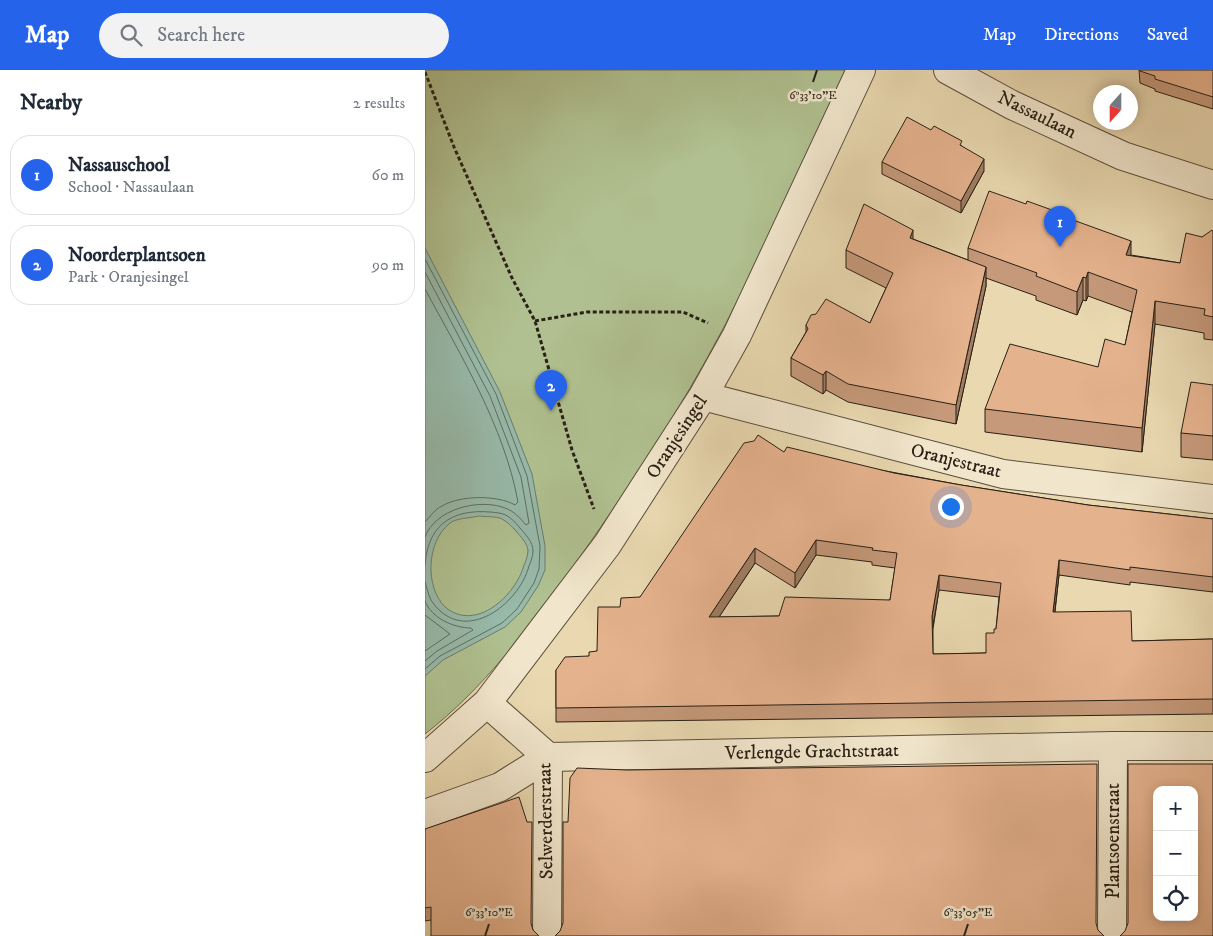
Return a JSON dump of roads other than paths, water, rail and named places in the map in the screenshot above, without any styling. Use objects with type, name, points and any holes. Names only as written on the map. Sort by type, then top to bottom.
[{"type":"street","name":"Oranjesingel","points":[[425,758],[487,703],[607,545],[703,396],[737,335],[861,70]]},
{"type":"street","name":"Nassaulaan","points":[[948,70],[1013,105],[1123,156],[1213,185]]},
{"type":"street","name":"Oranjestraat","points":[[703,396],[1003,474],[1213,499]]},
{"type":"street","name":"Selwerderstraat","points":[[487,703],[548,757],[547,936]]},
{"type":"street","name":"Verlengde Grachtstraat","points":[[548,757],[1113,746],[1213,746]]},
{"type":"street","name":"Plantsoenstraat","points":[[1112,936],[1113,746]]},
{"type":"street","points":[[425,814],[500,787],[548,757]]},
{"type":"water","points":[[425,248],[500,392],[532,474],[545,546],[545,570],[538,586],[521,612],[505,627],[443,660],[425,676]],"holes":[[[479,516],[504,520],[525,542],[528,550],[520,576],[513,588],[493,607],[482,613],[469,616],[457,614],[445,607],[438,598],[431,577],[431,565],[436,541],[442,531],[453,521]]]},
{"type":"place","name":"Nassauschool","points":[[1060,247]]},
{"type":"place","name":"Noorderplantsoen","points":[[551,411]]}]
